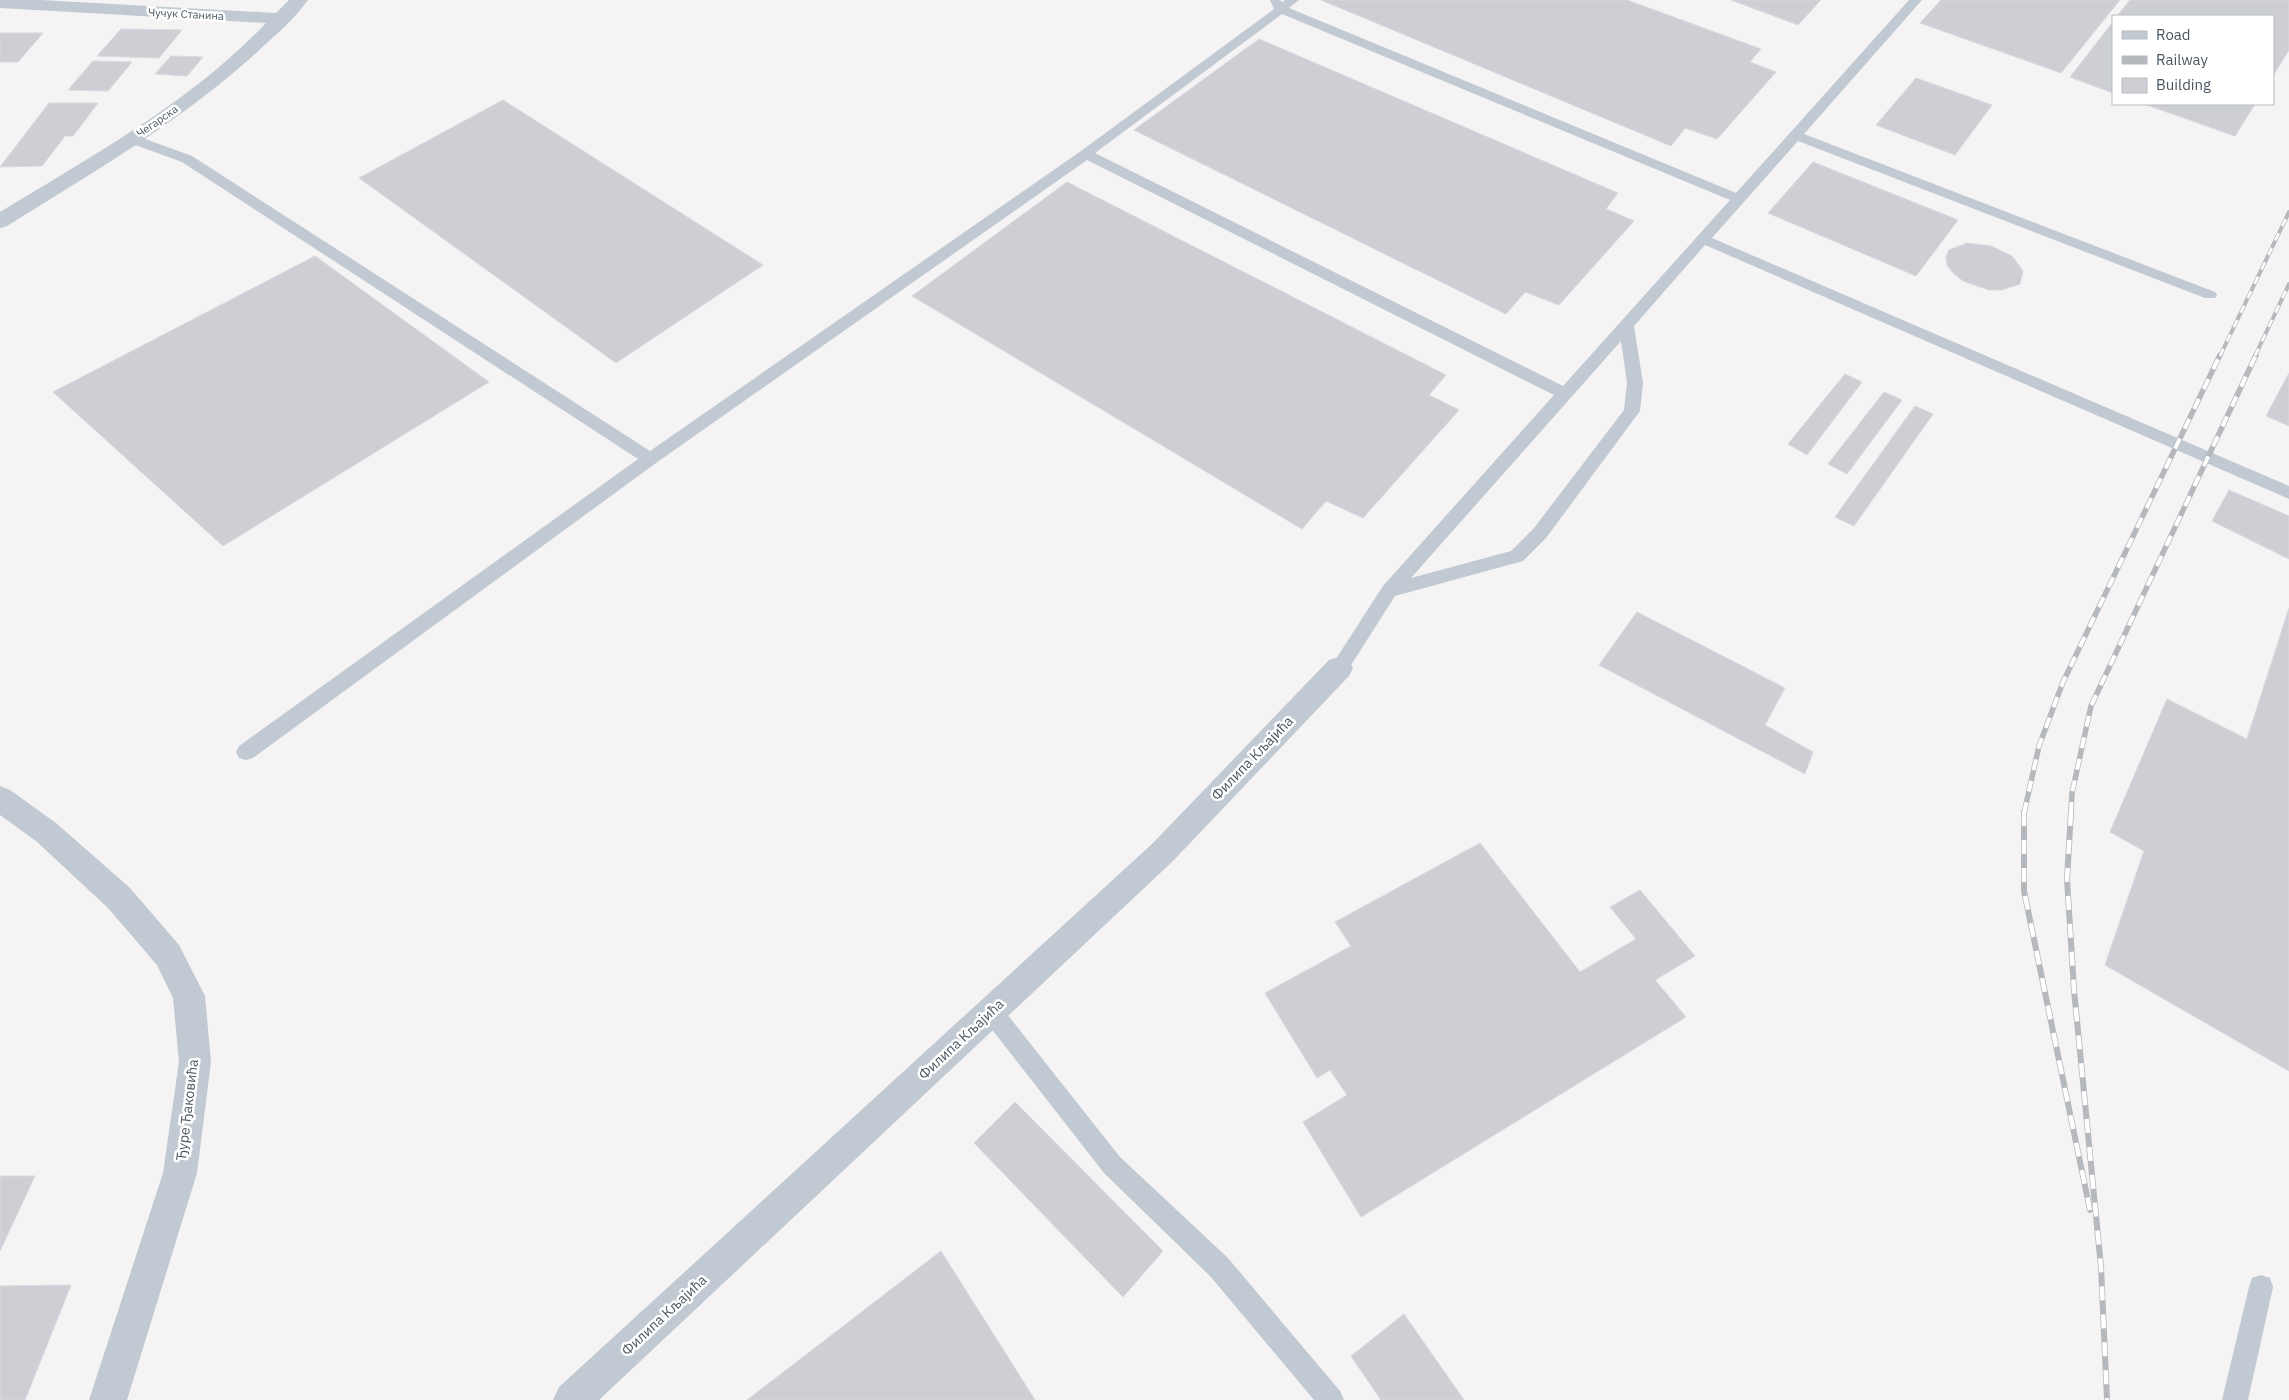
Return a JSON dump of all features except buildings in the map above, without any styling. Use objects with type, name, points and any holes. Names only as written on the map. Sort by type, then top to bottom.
[{"type":"street","name":"Чегарска","points":[[0,221],[132,139],[203,88],[282,19],[299,0]]},
{"type":"street","name":"Чучук Станина","points":[[1,1],[282,19]]},
{"type":"street","name":"Филипа Кљајића","points":[[572,1400],[1163,852],[1339,668]]},
{"type":"street","name":"Ђуре Ђаковића","points":[[0,799],[46,832],[119,898],[168,955],[189,996],[195,1062],[180,1173],[108,1400]]},
{"type":"lane","points":[[1339,668],[1390,591],[1916,0]]},
{"type":"lane","points":[[246,752],[650,459],[1086,154],[1282,3],[1739,199]]},
{"type":"lane","points":[[1795,135],[2210,295]]},
{"type":"lane","points":[[132,139],[187,159],[650,459]]},
{"type":"lane","points":[[1086,154],[1565,394]]},
{"type":"lane","points":[[1703,239],[2095,410],[2178,443],[2207,458],[2289,493]]},
{"type":"lane","points":[[1390,591],[1517,556],[1540,533],[1632,410],[1635,384],[1626,325]]},
{"type":"lane","points":[[991,1011],[1112,1165],[1219,1266],[1331,1400]]},
{"type":"lane","points":[[2235,1400],[2261,1287]]},
{"type":"railway","points":[[2220,356],[2289,212]]},
{"type":"railway","points":[[2255,356],[2289,284]]},
{"type":"railway","points":[[2024,813],[2039,746],[2063,682],[2220,355]]},
{"type":"railway","points":[[2071,813],[2072,793],[2091,706],[2256,355]]},
{"type":"railway","points":[[2071,812],[2067,879],[2074,990],[2101,1267],[2107,1400]]},
{"type":"railway","points":[[2024,813],[2024,891],[2090,1210]]}]
